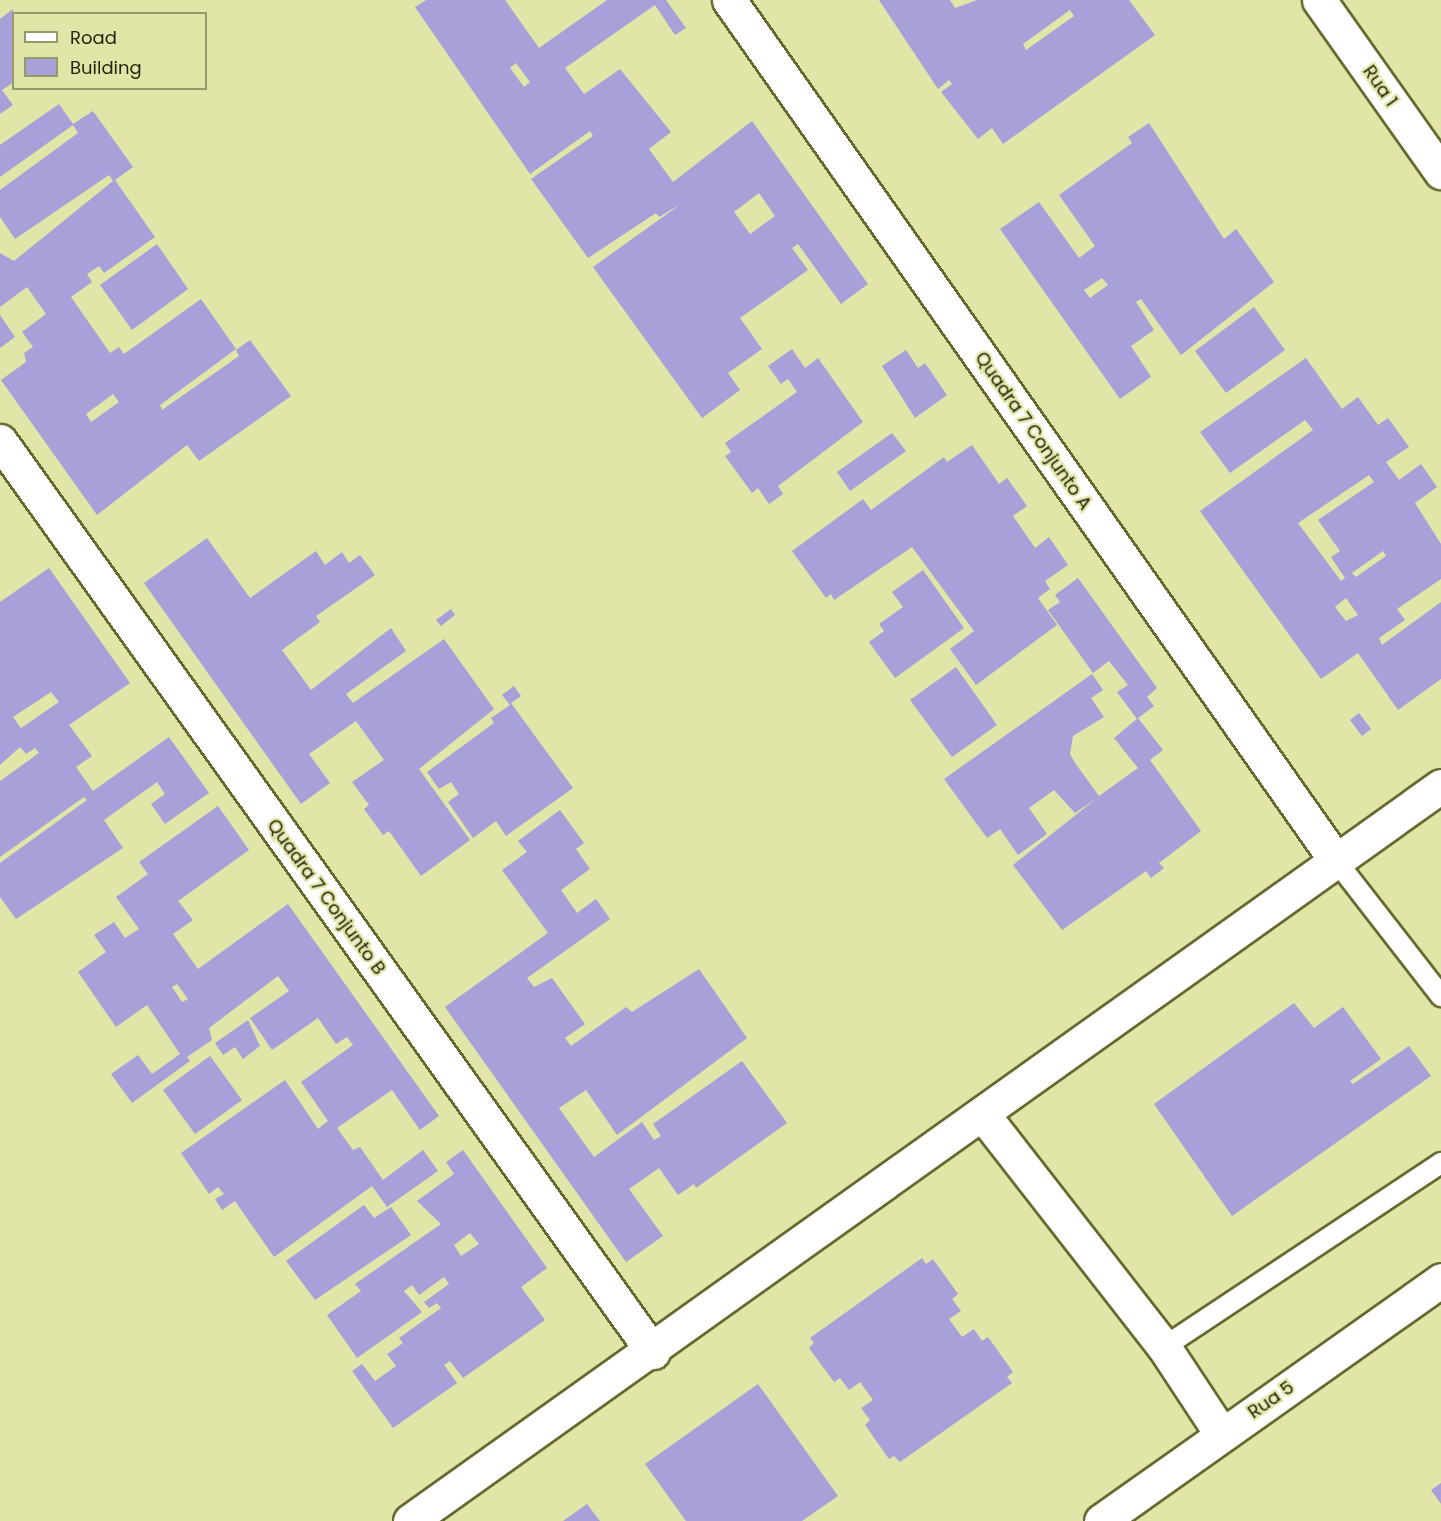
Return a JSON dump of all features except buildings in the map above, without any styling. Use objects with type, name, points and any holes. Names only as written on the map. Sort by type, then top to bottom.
[{"type":"street","name":"Quadra 7 Conjunto A","points":[[729,0],[1337,862]]},
{"type":"street","name":"Rua 1","points":[[1319,0],[1441,172]]},
{"type":"street","name":"Quadra 7 Conjunto B","points":[[0,441],[653,1352]]},
{"type":"street","points":[[410,1521],[653,1352],[1441,786]]},
{"type":"street","points":[[984,1116],[1164,1347],[1222,1435]]},
{"type":"street","name":"Rua 5","points":[[1101,1521],[1441,1280]]},
{"type":"lane","points":[[1337,862],[1441,996]]},
{"type":"lane","points":[[1164,1347],[1441,1163]]}]
